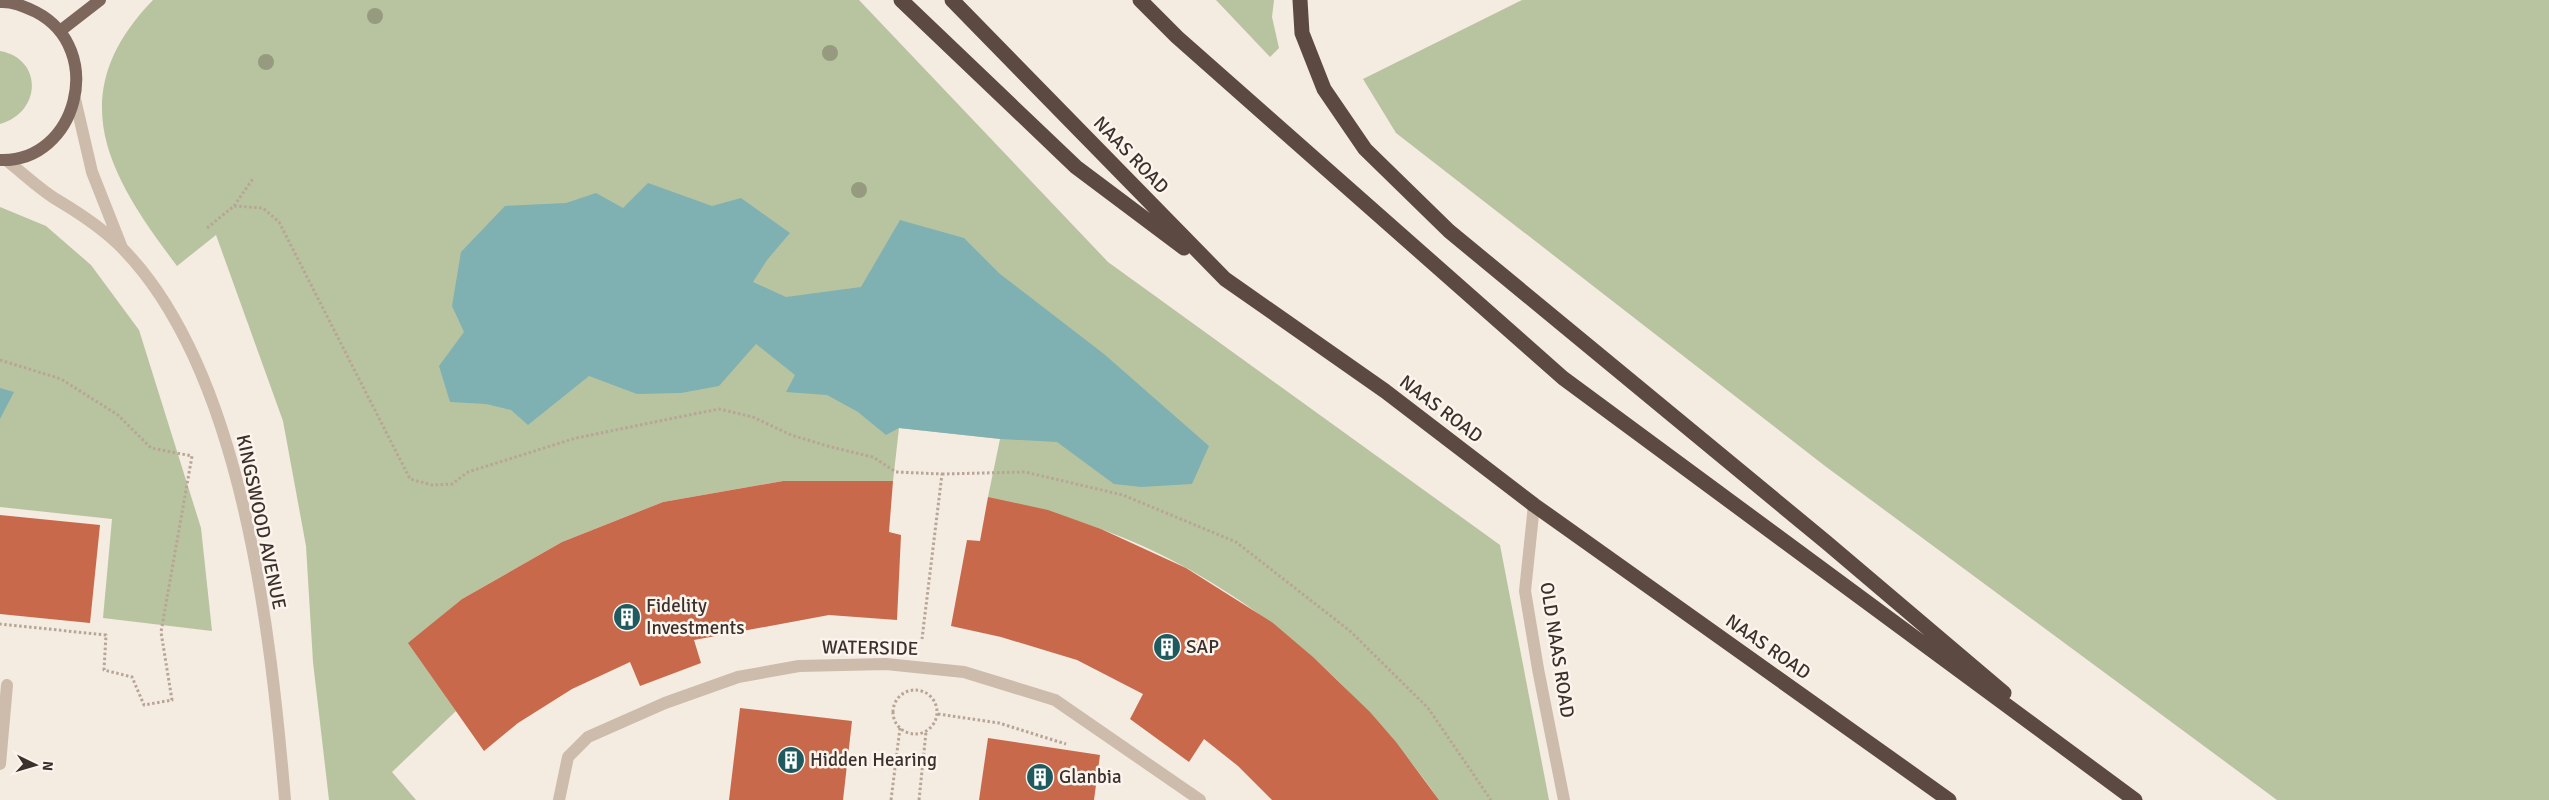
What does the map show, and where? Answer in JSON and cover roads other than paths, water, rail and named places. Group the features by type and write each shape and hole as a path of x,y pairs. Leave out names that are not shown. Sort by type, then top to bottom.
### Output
{"highway":[{"path":"901,0 1076,167 1225,279"},
{"name":"NAAS ROAD","path":"952,0 1225,279 1385,391 1534,505 1950,800"},
{"path":"1140,0 1177,37 1563,378 2134,800"},
{"path":"1300,0 1302,33 1324,89 1365,150 1449,231 1826,542 2114,787"}],"main road":[{"path":"60,31 100,0"},
{"path":"0,2 25,6 44,16 60,31 72,52 77,75 75,99 66,122 50,140 30,154 3,160"}],"street":[{"name":"KINGSWOOD AVENUE","path":"75,99 92,172 122,248"},
{"name":"KINGSWOOD AVENUE","path":"3,160 122,248 156,289 193,355 221,427 243,510 262,609 279,729 285,800"},
{"name":"OLD NAAS ROAD","path":"1534,505 1525,591 1538,669 1564,800"},
{"name":"WATERSIDE","path":"559,800 568,758 588,737 665,703 738,677 799,666 886,664 964,672 1055,700 1200,800"},
{"path":"0,764 7,685"}],"water":[{"path":"648,183 712,206 741,198 790,233 767,260 753,282 786,297 861,287 900,220 964,238 1000,274 1104,354 1209,446 1192,484 1141,487 1114,484 1057,442 1001,439 899,428 886,435 858,412 827,395 786,392 795,375 756,344 719,386 681,393 637,394 589,376 528,425 511,410 486,404 450,402 439,366 464,332 452,306 461,252 505,206 566,203 596,193 623,208"},
{"path":"0,388 14,392 0,419"}],"place":[{"name":"Fidelity Investments","path":"627,617"},
{"name":"SAP","path":"1167,647"},
{"name":"Hidden Hearing","path":"791,760"},
{"name":"Glanbia","path":"1040,777"}]}
